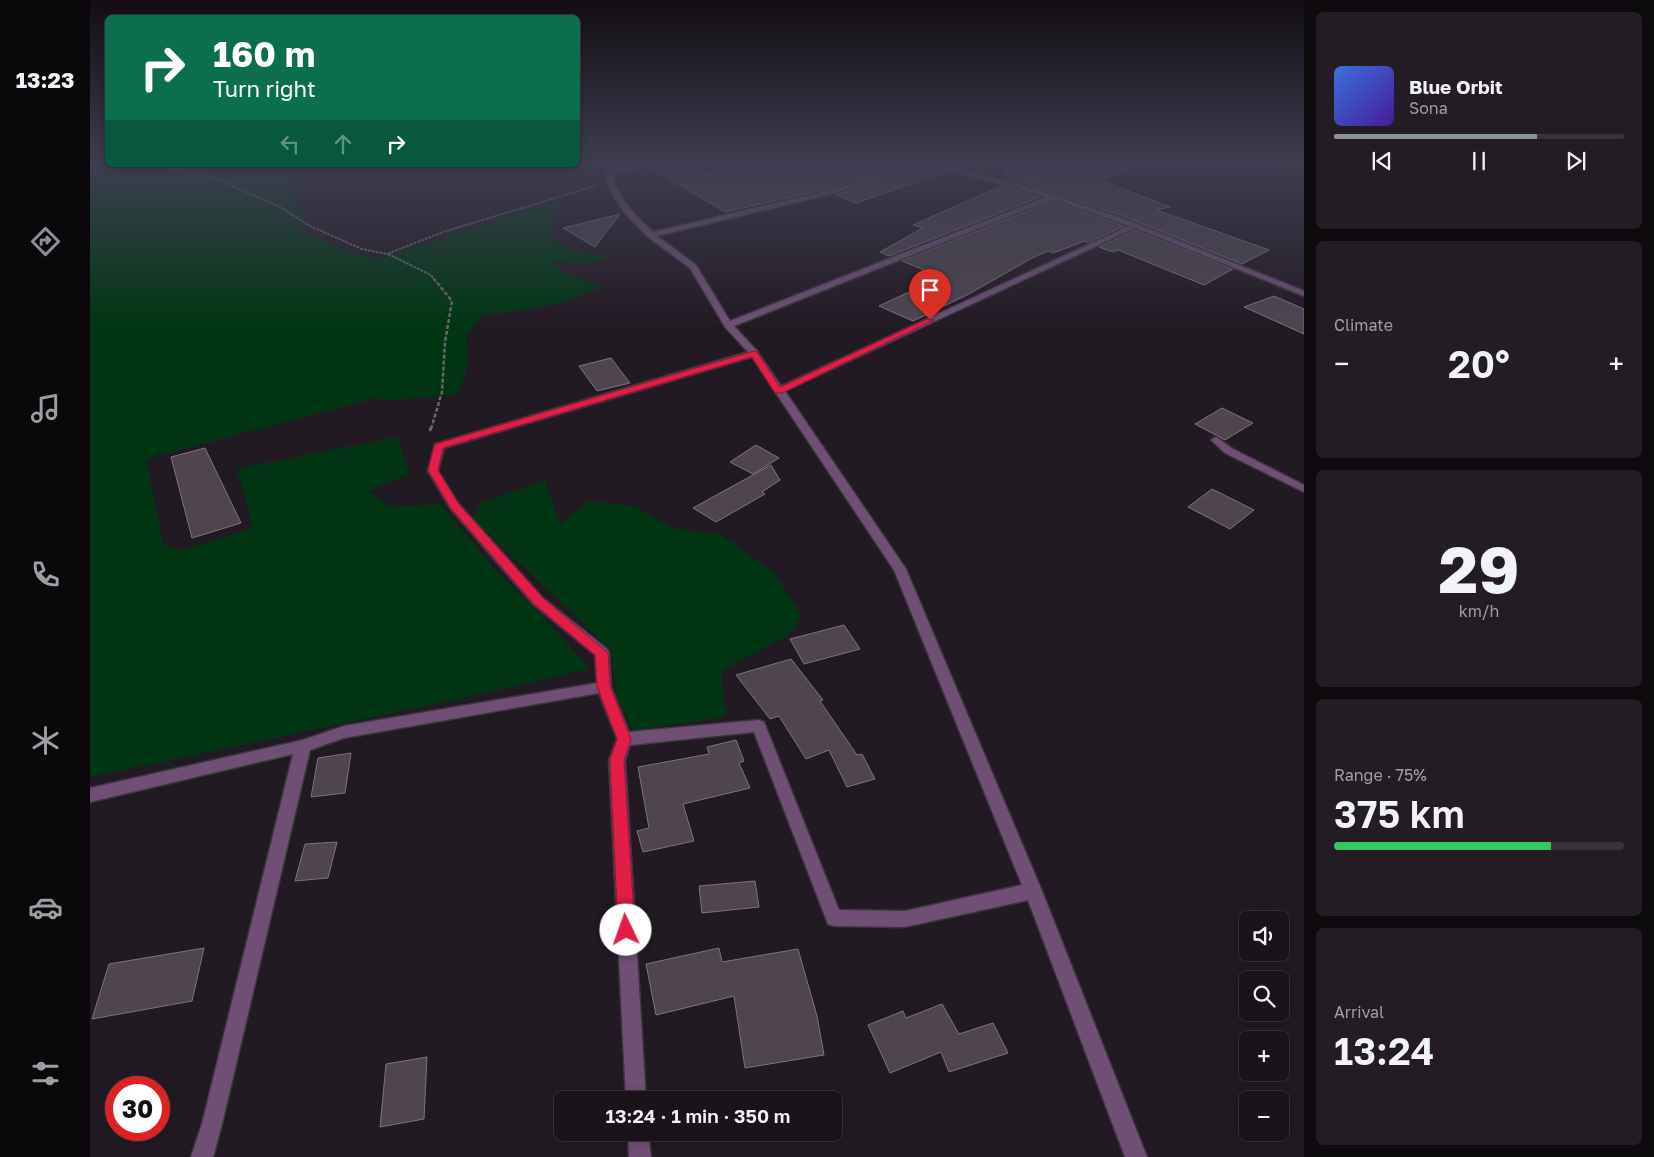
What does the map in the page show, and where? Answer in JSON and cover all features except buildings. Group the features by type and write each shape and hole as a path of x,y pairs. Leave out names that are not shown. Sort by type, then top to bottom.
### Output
{"street":[{"path":"635,219 651,235 693,267 728,325 754,353 900,569 1033,891 1136,1157"},
{"path":"651,235 719,219"},
{"path":"728,325 802,298 948,236 995,219"},
{"path":"1113,219 1304,294"},
{"path":"778,391 1134,226"},
{"path":"635,1091 617,760 624,739 604,686 602,653 538,601 454,505 433,470 439,446 754,353"},
{"path":"1216,440 1230,451 1304,489"},
{"path":"90,795 303,746 344,732 604,686"},
{"path":"624,739 759,726 834,918 905,919 1033,891"},
{"path":"202,1157 303,746"},
{"path":"639,1141 640,1157"}],"path":[{"path":"299,219 310,226 362,249 387,254 431,275 452,301 445,342 442,392 429,433 439,446"},
{"path":"387,254 484,219"}],"green space":[{"path":"90,219 304,219 299,229 350,253 380,259 500,219 554,219 550,239 571,251 607,257 593,264 553,262 561,271 602,287 562,303 527,310 483,315 467,335 468,363 459,394 386,401 376,398 146,459 163,543 179,551 253,528 237,469 397,437 410,474 369,491 390,507 440,504 500,575 554,628 589,669 459,699 90,777"},
{"path":"545,481 560,524 590,501 637,507 672,528 721,535 773,572 802,616 788,635 721,671 726,717 633,730 617,697 611,650 473,519 481,503"}],"route":[{"path":"626,930 617,760 624,739 604,686 602,653 538,601 454,505 433,470 439,446 754,353 778,391 930,320"}]}
